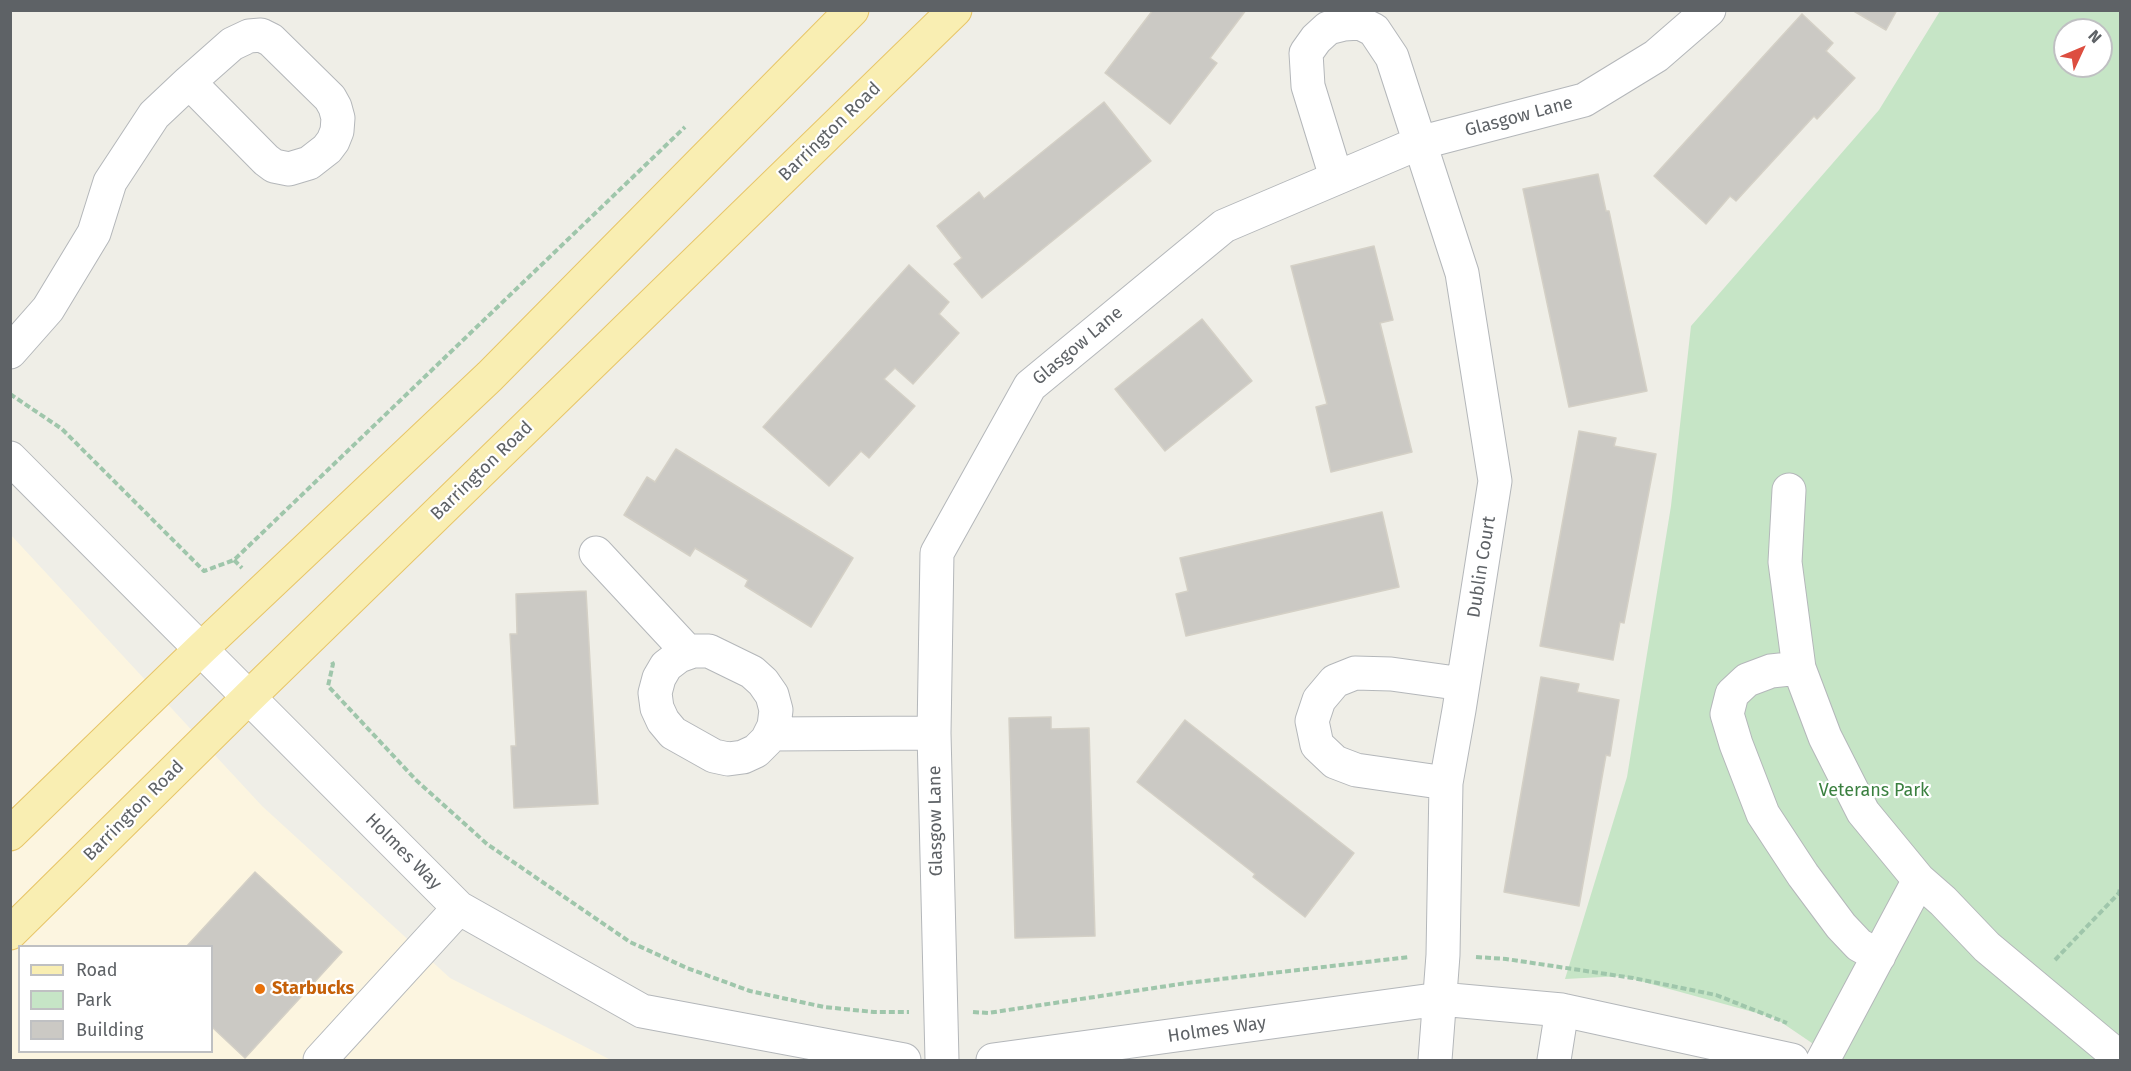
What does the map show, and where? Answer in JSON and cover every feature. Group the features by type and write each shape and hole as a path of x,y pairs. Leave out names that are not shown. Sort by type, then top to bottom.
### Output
{"main road":[{"path":"10,834 201,649 490,376 852,10"},
{"name":"Barrington Road","path":"10,933 955,10"}],"street":[{"name":"Glasgow Lane","path":"942,1060 934,733 937,553 1030,386 1224,226 1419,143 1584,100 1656,56 1709,10"},
{"name":"Dublin Court","path":"1336,177 1308,86 1305,69 1306,53 1328,28 1360,23 1374,30 1392,57 1462,273 1495,481 1446,783 1440,999"},
{"path":"10,352 48,309 94,233 110,182 133,144 154,115 189,82 232,44 249,36 261,35 271,40 330,98 338,118 337,131 327,149 309,163 289,169 274,166 189,82"},
{"name":"Holmes Way","path":"10,458 459,908 642,1011 904,1060"},
{"path":"1789,490 1785,562 1799,668 1825,737 1863,812 1919,880 1943,901 1987,947 2121,1058"},
{"path":"596,553 688,652"},
{"path":"709,651 752,672 772,695 776,710 774,726 767,740 756,751 743,757 728,759 714,756 673,733 663,722 657,708 656,693 659,678 666,666 688,652 709,651"},
{"path":"1799,668 1772,671 1747,680 1732,694 1727,714 1763,814 1803,876 1840,926 1858,945 1879,956"},
{"path":"1446,783 1356,770 1335,762 1317,745 1312,721 1319,700 1335,681 1354,673 1391,674 1463,684"},
{"path":"770,734 934,733"},
{"path":"1828,1053 1919,880"},
{"path":"320,1060 459,908"},
{"name":"Holmes Way","path":"993,1060 1440,999 1562,1010 1792,1060"},
{"path":"1435,1060 1440,999"},
{"path":"1554,1060 1562,1010"}],"path":[{"path":"10,394 62,429 204,571 234,560 687,125"},
{"path":"333,664 328,686 416,780 487,844 630,942 687,968 750,991 824,1007 874,1012 987,1013 1199,981 1387,959 1443,955 1506,959 1568,968 1633,978 1716,995 1781,1020 1828,1053"},
{"path":"2032,986 2119,893 2121,888"}],"shaded area":[{"path":"10,534 262,806 450,978 611,1060 11,1060"}],"green space":[{"name":"Veterans Park","path":"1940,11 2120,11 2120,1060 1837,1060 1775,1018 1622,976 1565,979 1627,777 1671,506 1691,326 1879,110"}],"building":[{"path":"1153,10 1246,10 1210,58 1217,63 1170,124 1105,73"},
{"path":"1852,10 1897,10 1886,30"},
{"path":"1802,14 1833,43 1826,51 1855,78 1817,119 1814,116 1736,201 1730,196 1706,224 1654,176"},
{"path":"1104,102 1151,161 982,298 954,264 962,258 937,226 979,192 984,199"},
{"path":"1598,174 1606,211 1609,211 1647,391 1569,407 1523,189"},
{"path":"1374,246 1393,320 1380,323 1412,452 1331,472 1316,407 1327,404 1291,266"},
{"path":"909,265 949,302 939,314 959,333 913,384 895,368 884,379 915,406 869,458 861,451 829,486 763,427"},
{"path":"1202,319 1252,381 1165,451 1115,389"},
{"path":"1579,431 1616,438 1614,446 1656,454 1624,623 1620,622 1613,660 1540,646"},
{"path":"676,449 853,558 811,627 745,586 748,580 695,548 690,556 624,515 647,477 655,482"},
{"path":"1382,512 1399,587 1186,636 1176,594 1188,591 1180,558"},
{"path":"586,591 598,804 514,808 511,746 516,746 510,634 517,634 516,594"},
{"path":"1541,677 1579,684 1577,692 1619,700 1610,756 1606,755 1579,906 1504,892"},
{"path":"1051,717 1051,729 1089,728 1095,936 1015,938 1009,718"},
{"path":"1185,720 1354,853 1305,917 1253,877 1255,874 1137,782"},
{"name":"Starbucks","path":"255,872 342,952 245,1058 213,1028 213,945 188,945"}],"place":[{"name":"Starbucks","path":"260,989"}]}
